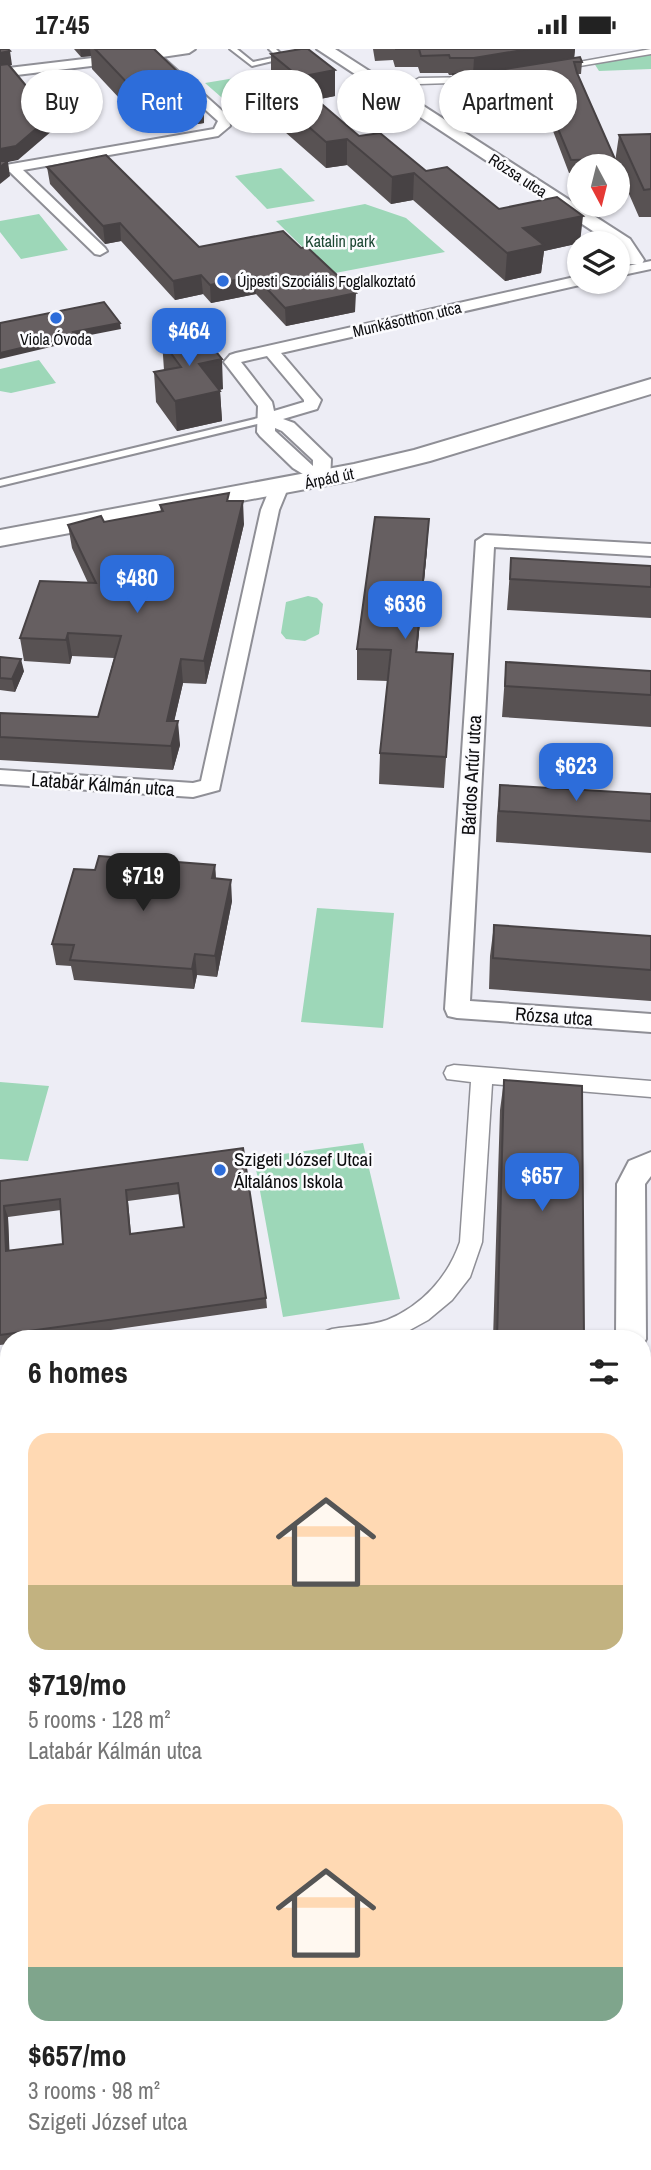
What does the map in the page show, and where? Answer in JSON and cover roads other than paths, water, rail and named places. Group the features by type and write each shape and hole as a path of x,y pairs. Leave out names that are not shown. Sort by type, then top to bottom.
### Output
{"main road":[{"name":"Árpád út","path":"0,538 321,480 421,456 651,386"}],"street":[{"path":"0,73 183,49"},
{"name":"Rózsa utca","path":"304,49 579,231"},
{"name":"Rózsa utca","path":"325,49 623,243 640,263"},
{"path":"541,69 651,51"},
{"path":"5,167 218,132 224,126 223,120 149,52"},
{"path":"5,167 100,251"},
{"name":"Munkásotthon utca","path":"236,358 567,284"},
{"path":"270,350 313,400 307,408 271,418"},
{"path":"236,358 232,362 266,406 271,418 266,432 299,464 321,480"},
{"name":"Latabár Kálmán utca","path":"0,777 192,790 211,785 270,510 279,488"},
{"name":"Bárdos Artúr utca","path":"457,1009 485,541 651,550"},
{"name":"Rózsa utca","path":"457,1009 651,1023"},
{"path":"454,1073 651,1089"},
{"path":"388,1330 420,1313 444,1293 462,1270 471,1242 482,1076"},
{"path":"631,1330 631,1184 639,1169 651,1163"}],"lane":[{"path":"233,49 252,64 282,58 272,49"},
{"path":"0,483 271,418"}],"place":[{"name":"Újpesti Szociális Foglalkoztató","path":"223,281"},
{"name":"Viola Óvoda","path":"56,318"},
{"name":"Szigeti József Utcai Általános Iskola","path":"220,1170"}],"park label":[{"name":"Katalin park","path":"340,241"}]}
